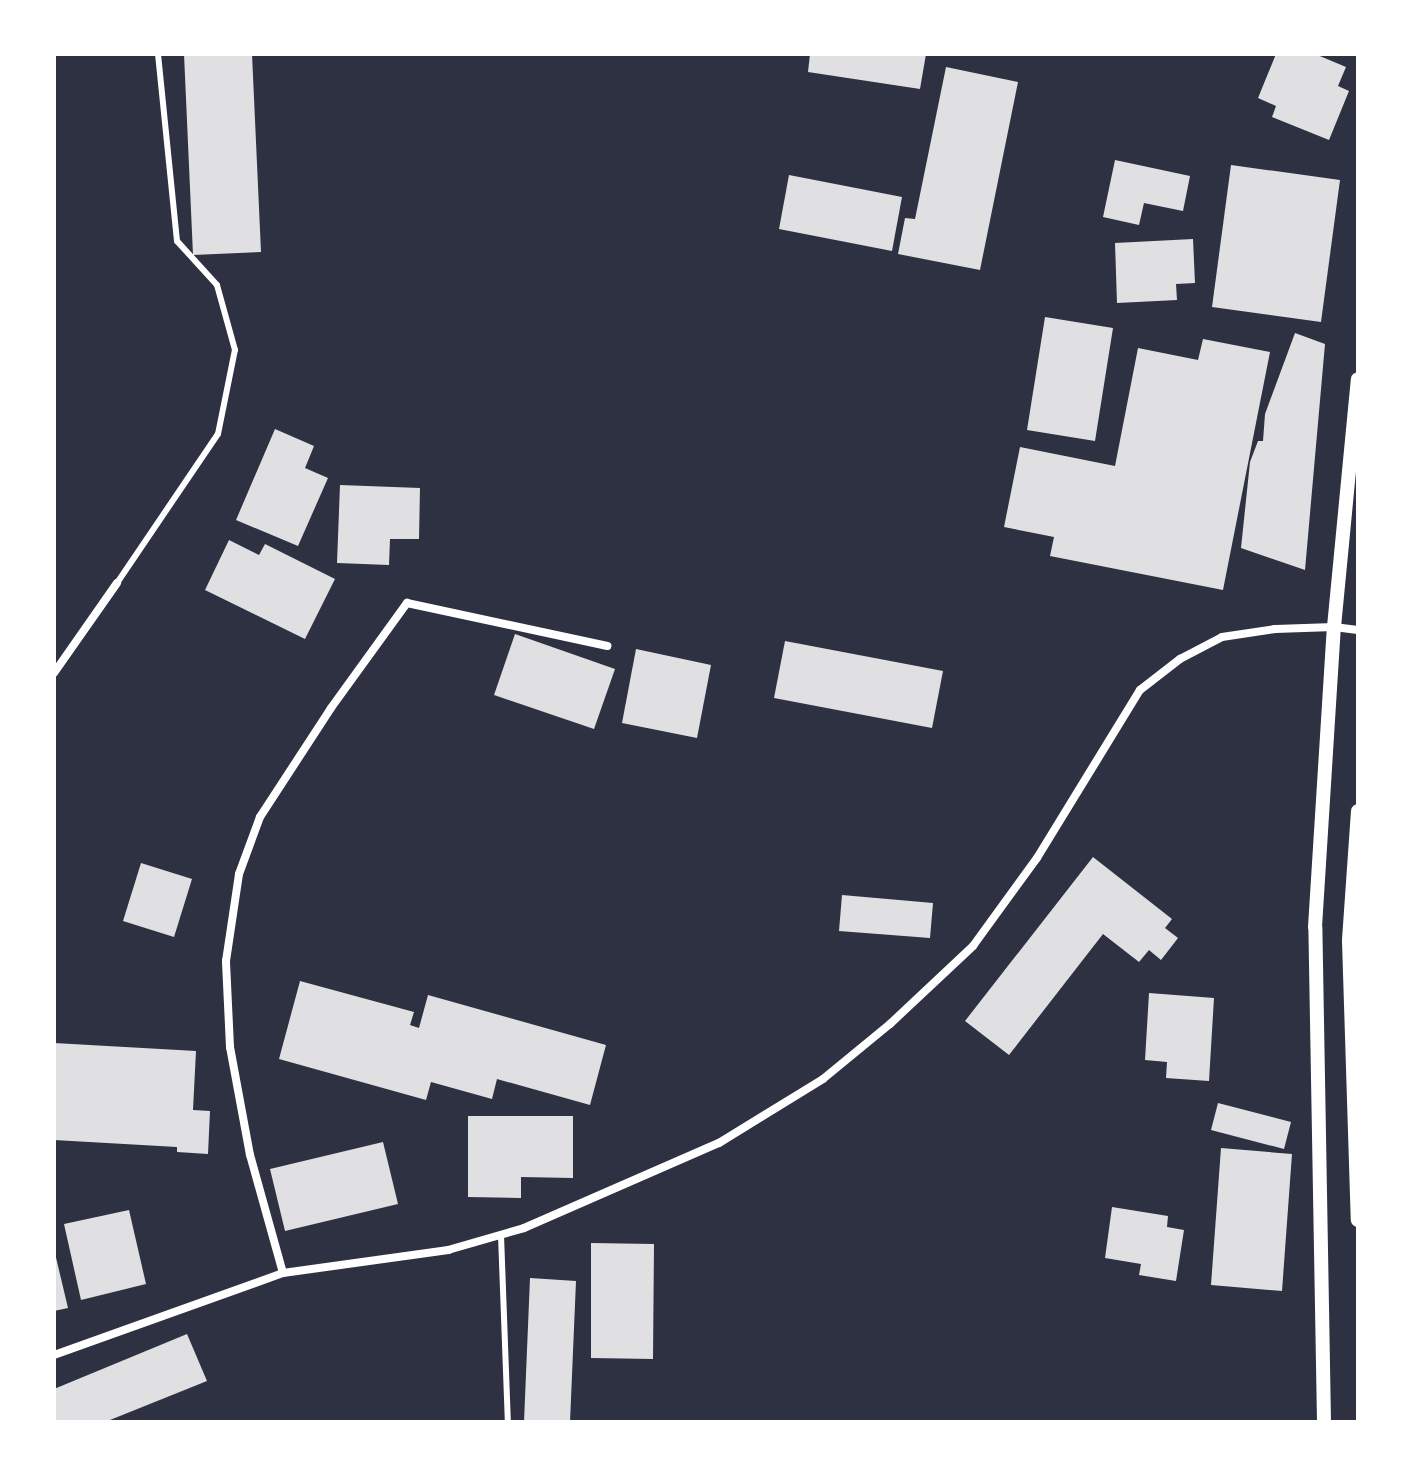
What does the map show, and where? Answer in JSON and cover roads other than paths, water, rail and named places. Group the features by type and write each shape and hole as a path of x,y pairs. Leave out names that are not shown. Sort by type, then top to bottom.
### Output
{"street":[{"path":"1324,1422 1315,927 1334,627 1358,379"},
{"path":"54,673 117,583"},
{"path":"283,1273 250,1155 230,1047 226,961 239,874 260,817 331,708 407,603 607,646"},
{"path":"54,1355 283,1273 448,1250 501,1235 719,1143 823,1079 890,1024 973,946 1037,858 1140,690 1180,659 1222,637 1275,629 1334,627 1358,630"},
{"path":"1358,811 1349,941 1358,1220"}],"lane":[{"path":"117,583 218,434 235,350 217,285 177,241 158,54"},
{"path":"501,1235 508,1422"}]}
